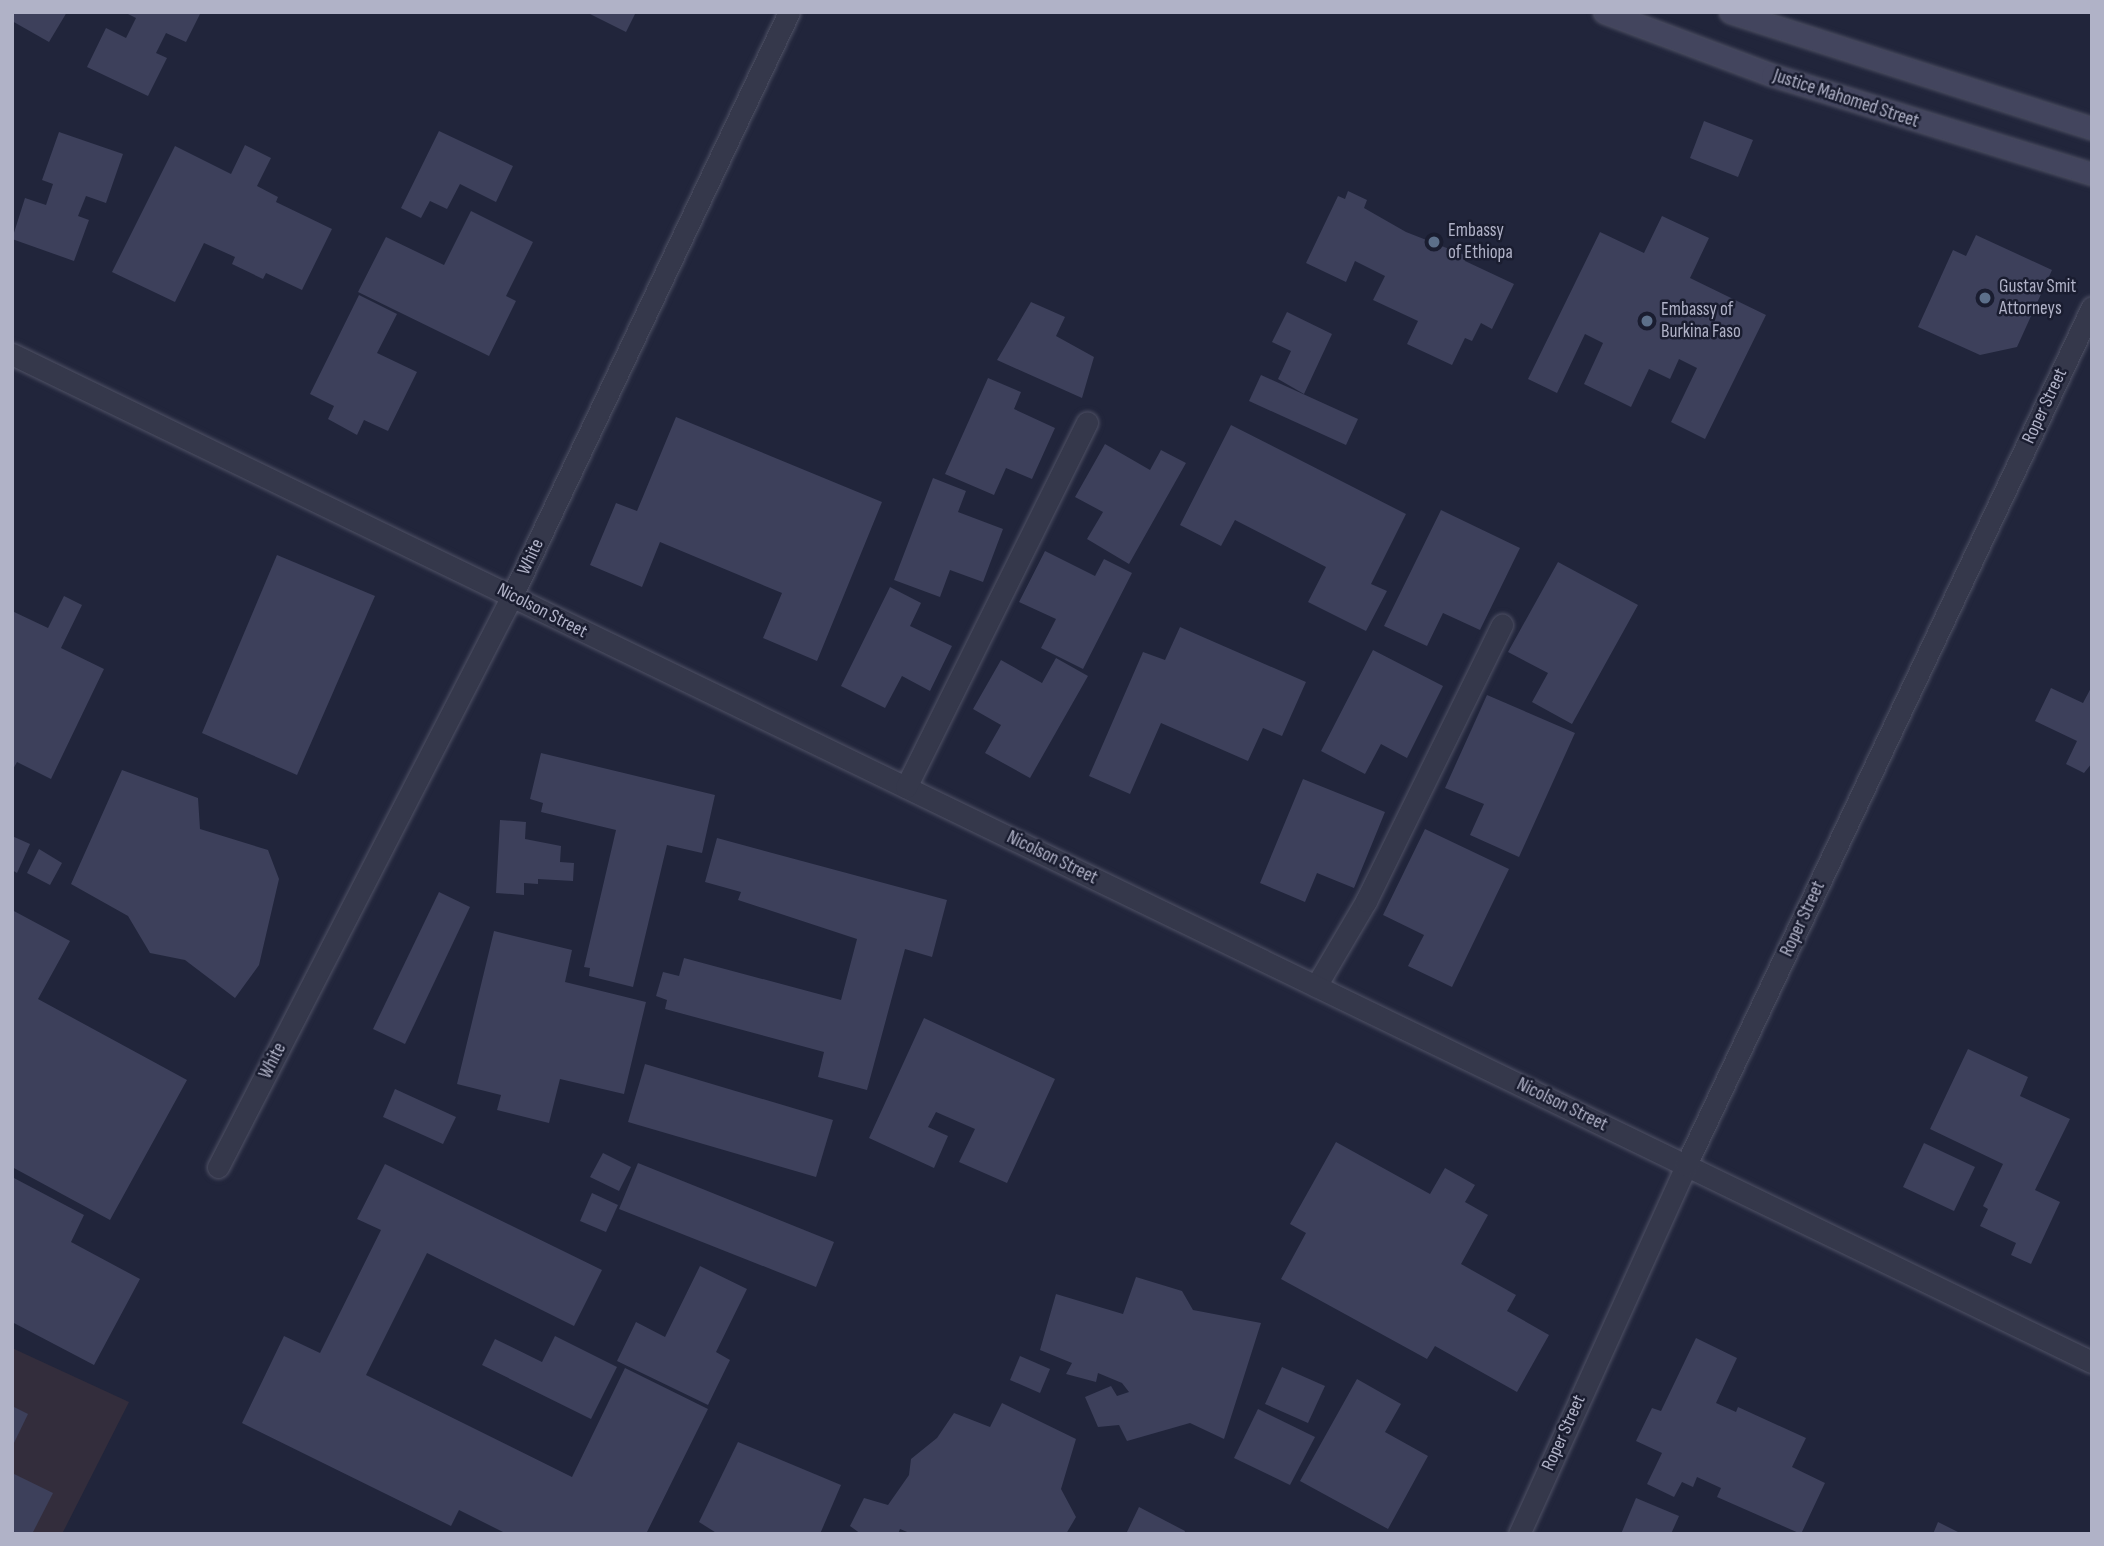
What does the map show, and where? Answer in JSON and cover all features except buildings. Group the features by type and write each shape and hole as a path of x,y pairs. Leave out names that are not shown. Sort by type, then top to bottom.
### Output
{"main road":[{"name":"Justice Mahomed Street","path":"1604,12 1772,75 2092,174"},
{"path":"1730,12 2092,128"}],"street":[{"name":"White","path":"218,1167 512,596 789,12"},
{"name":"Roper Street","path":"1519,1534 1686,1165 2092,307"},
{"name":"Nicolson Street","path":"12,354 2092,1362"},
{"path":"906,788 1087,422"},
{"path":"1316,986 1366,901 1502,625"}],"shaded area":[{"path":"12,1348 129,1402 62,1534 12,1534"}],"place":[{"name":"Embassy of Ethiopa","path":"1434,242"},
{"name":"Gustav Smit Attorneys","path":"1985,298"},
{"name":"Embassy of Burkina Faso","path":"1647,321"}]}
